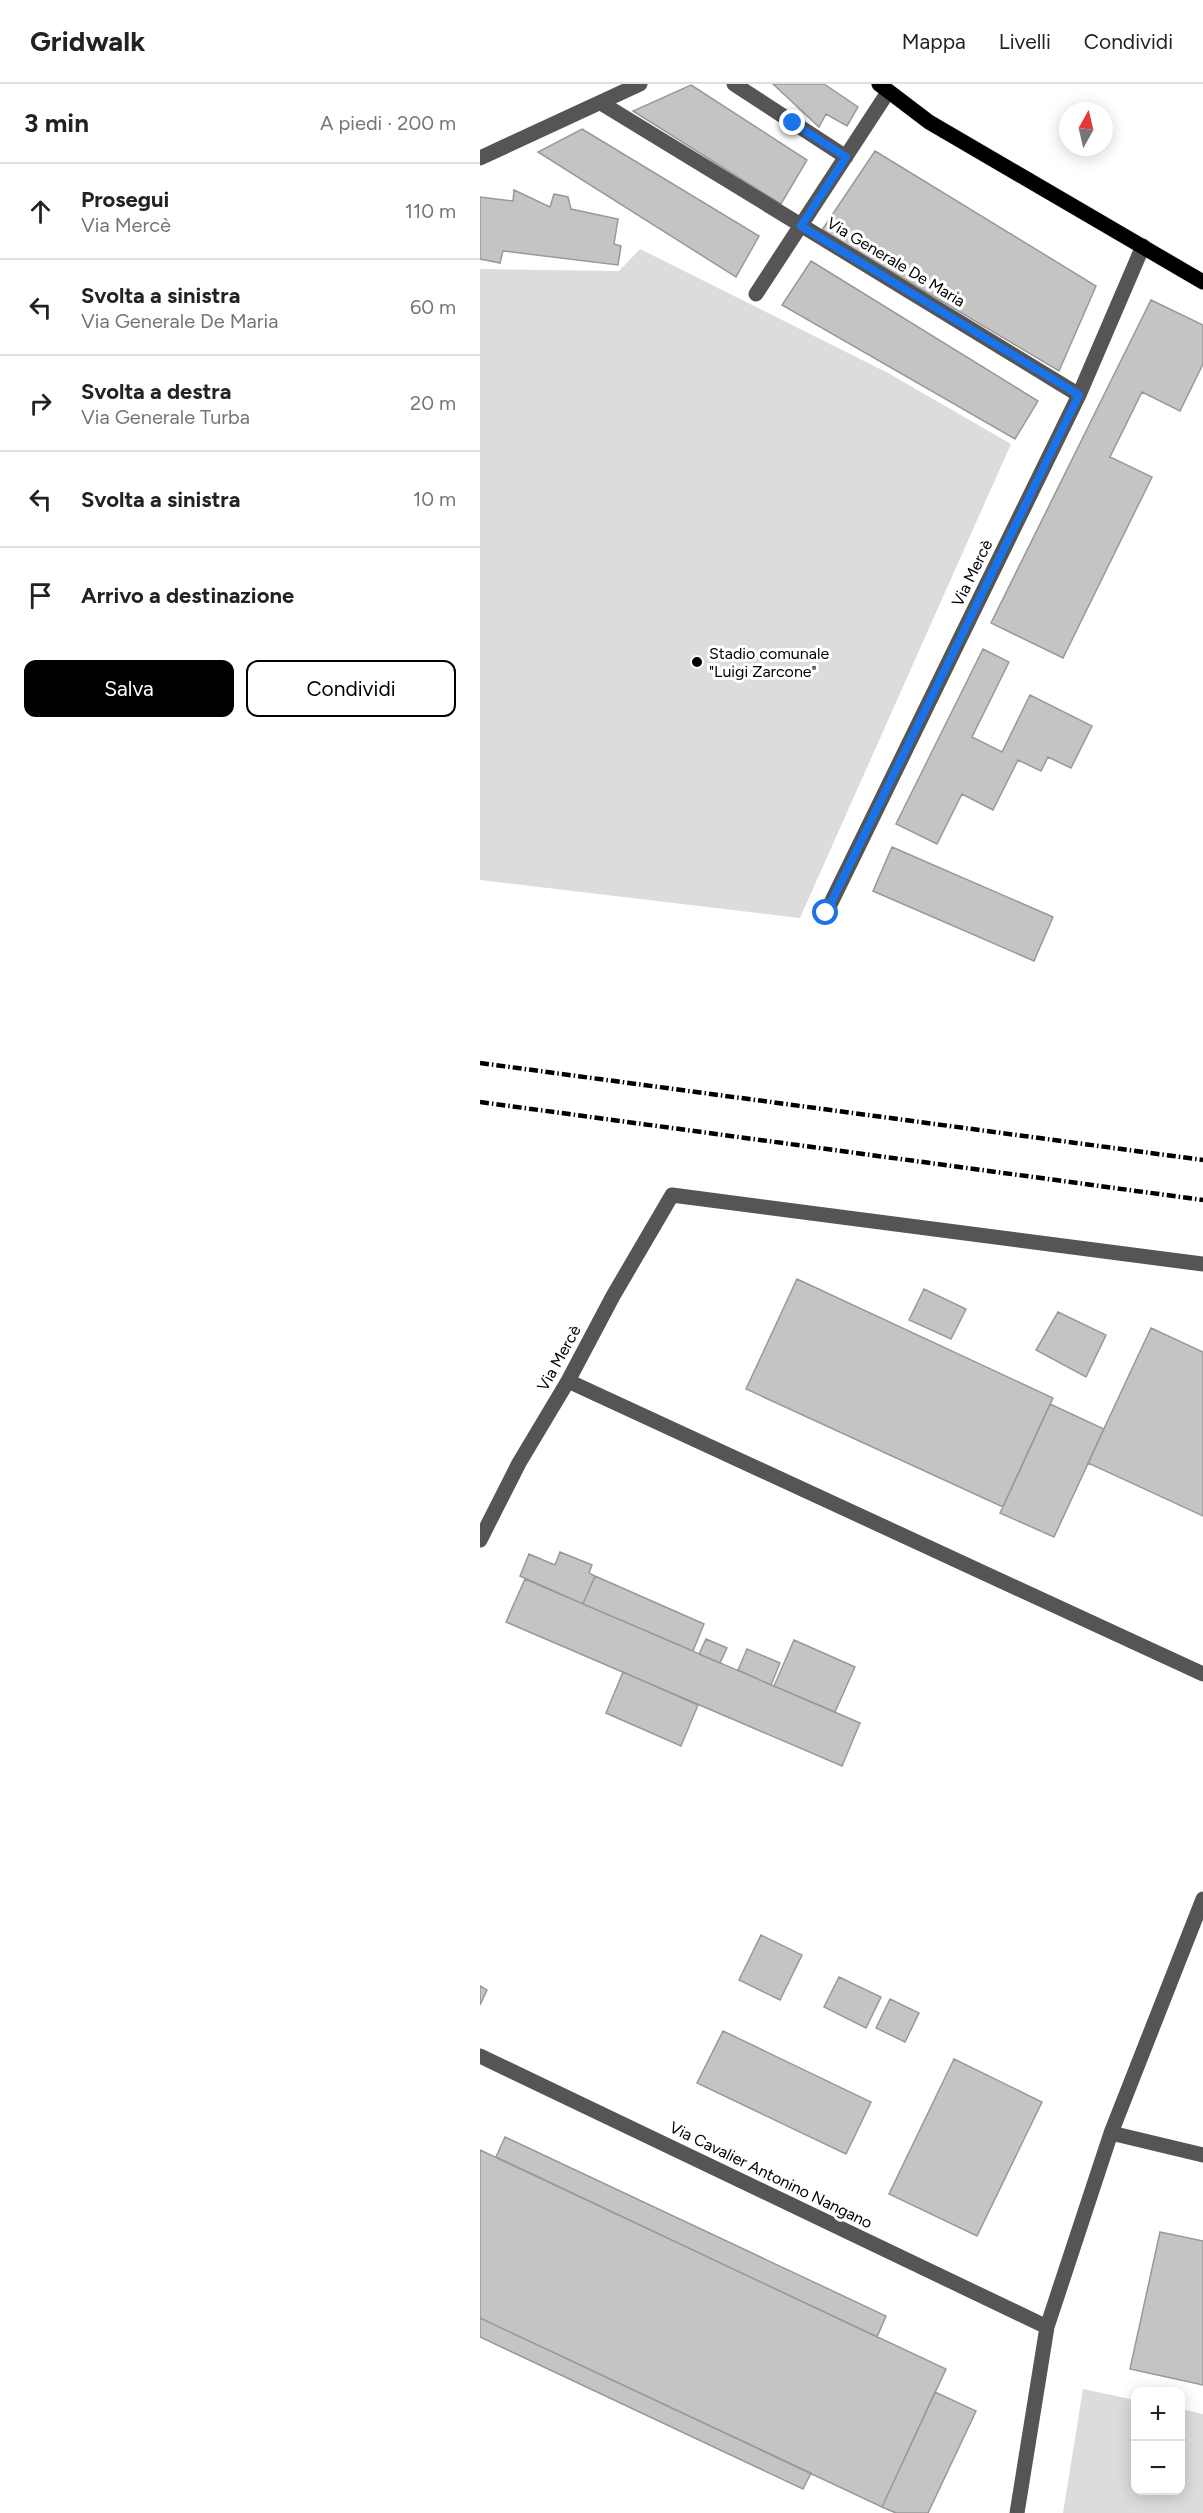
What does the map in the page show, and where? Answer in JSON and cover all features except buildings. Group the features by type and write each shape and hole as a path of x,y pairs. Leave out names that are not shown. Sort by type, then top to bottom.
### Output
{"main road":[{"path":"884,88 928,122 1203,282"}],"street":[{"path":"480,158 640,84"},
{"path":"734,84 846,157"},
{"path":"756,294 846,157 884,88"},
{"name":"Via Generale De Maria","path":"601,104 1079,395"},
{"name":"Via Mercè","path":"826,913 1079,395 1143,246"},
{"name":"Via Mercè","path":"480,1540 519,1462 568,1381 613,1296 672,1195 1203,1264"},
{"path":"568,1381 1203,1674"},
{"path":"1017,2513 1047,2327 1111,2133 1203,1899"},
{"name":"Via Cavalier Antonino Nangano","path":"480,2056 1047,2327"},
{"path":"1111,2133 1203,2155"}],"shaded area":[{"name":"Stadio comunale \"Luigi Zarcone\"","path":"640,249 888,373 1011,444 800,918 480,880 480,269 619,271"},
{"path":"1083,2389 1131,2399 1131,2495 1185,2495 1185,2410 1203,2414 1203,2513 1063,2513"}],"railway":[{"path":"480,1063 1203,1160"},
{"path":"480,1102 1203,1200"}],"place":[{"name":"Stadio comunale \"Luigi Zarcone\"","path":"697,662"}],"route":[{"path":"793,123 846,157 801,226 1079,395 826,913"}]}
